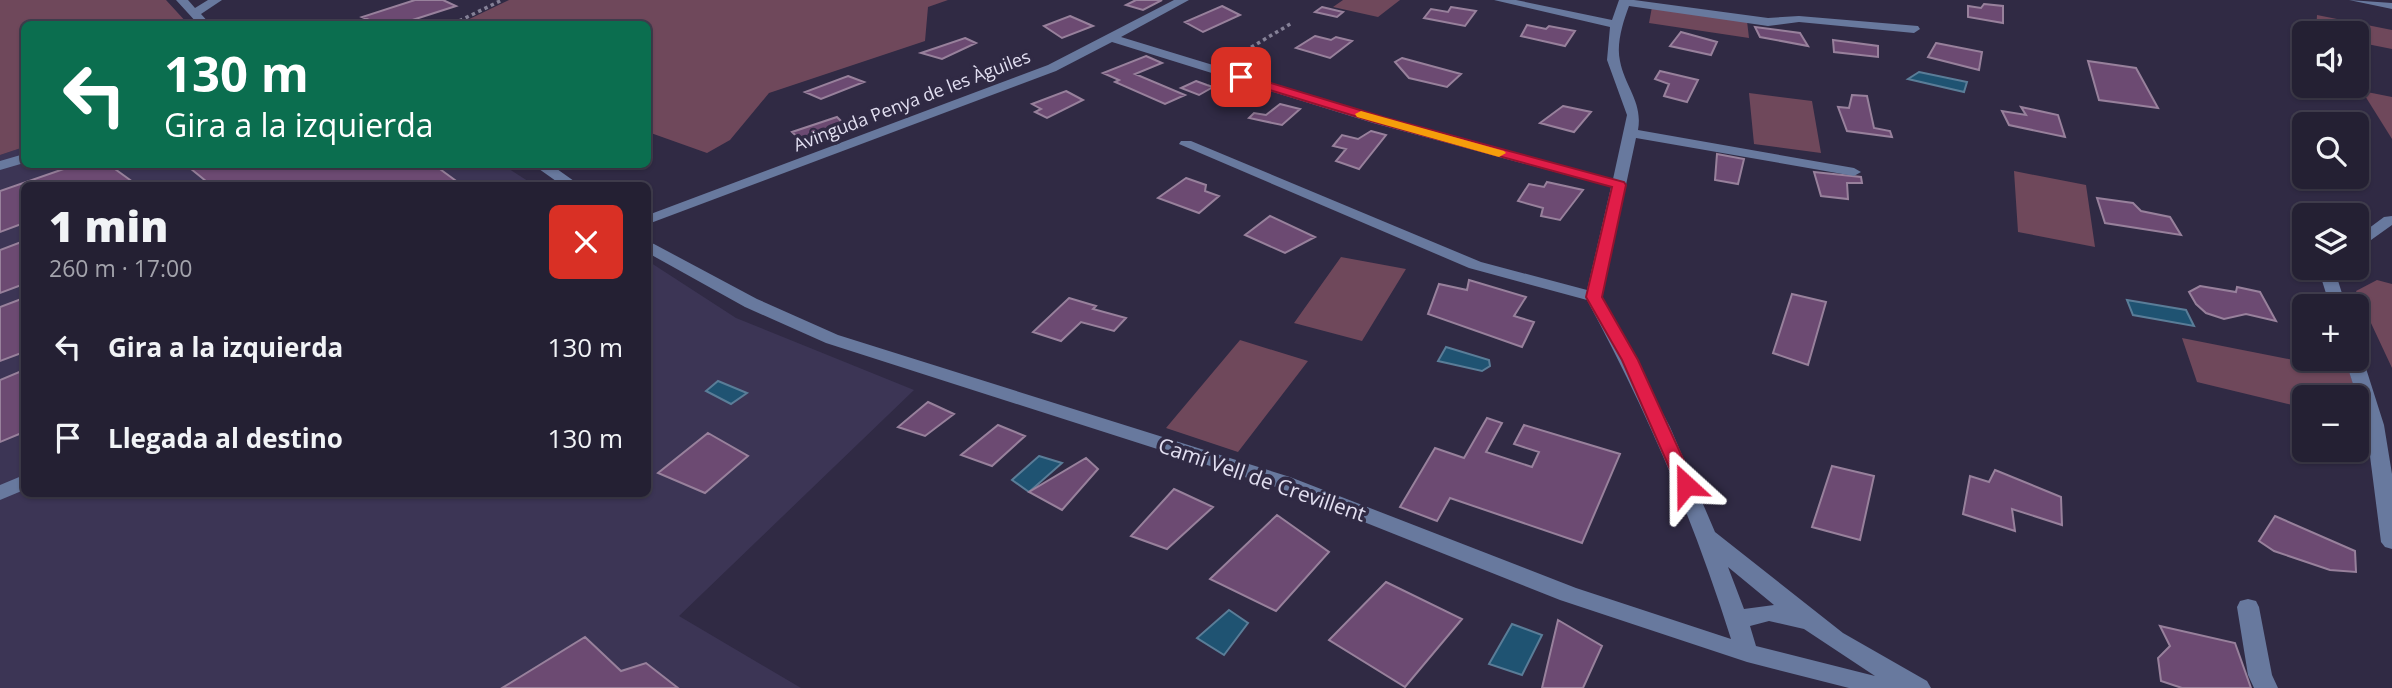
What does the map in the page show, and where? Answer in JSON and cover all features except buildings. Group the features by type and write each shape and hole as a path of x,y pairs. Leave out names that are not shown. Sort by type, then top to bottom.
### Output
{"street":[{"path":"182,0 201,21"},
{"path":"193,14 216,0"},
{"name":"Avinguda Penya de les Àguiles","path":"651,219 984,96 1052,68 1183,0"},
{"path":"1500,0 1616,25"},
{"path":"2355,0 2392,6"},
{"path":"1747,653 1706,536 1630,360 1594,297 1634,116 1613,61 1616,25 1624,1 1768,22 1799,19 1914,29"},
{"path":"1112,38 1378,120 1620,185"},
{"path":"1631,132 1854,172"},
{"path":"1186,144 1475,265 1594,297"},
{"path":"0,166 21,159"},
{"path":"545,168 568,182"},
{"path":"2369,236 2389,220"},
{"name":"Camí Vell de Crevillent","path":"651,249 751,303 832,339 1283,482 1568,594 1747,653 1886,688"},
{"path":"2358,371 2375,425 2392,542"},
{"path":"0,493 21,483"},
{"path":"1706,536 1857,655 1919,688"},
{"path":"2248,607 2260,675 2266,688"},
{"path":"1737,623 1749,614 1768,612 1782,614 1824,631"}],"path":[{"path":"459,21 502,0"},
{"path":"1215,69 1292,23"}],"shaded area":[{"path":"0,0 166,0 185,21 21,21 21,148 0,155"},
{"path":"509,0 948,0 928,7 925,41 769,93 730,140 707,153 651,133 651,21 465,21"},
{"path":"1343,0 1400,0 1378,17 1333,7"},
{"path":"1652,7 1747,21 1749,38 1649,23"},
{"path":"2317,15 2347,21 2317,21"},
{"path":"2369,25 2392,30 2392,49 2369,44"},
{"path":"2369,92 2392,97 2392,139 2366,98 2369,98"},
{"path":"1749,93 1812,101 1821,153 1754,144"},
{"path":"21,148 21,168 508,168 529,182 21,182 21,497 651,497 651,263 736,318 914,390 679,616 801,688 0,688 0,155"},
{"path":"2014,171 2086,185 2095,247 2018,232"},
{"path":"1341,257 1406,269 1362,341 1294,323"},
{"path":"2377,280 2392,284 2392,368 2369,319 2369,294 2357,294 2356,291"},
{"path":"2182,338 2292,360 2292,371 2349,371 2354,385 2292,385 2292,405 2197,382"},
{"path":"1240,340 1308,361 1238,452 1166,428"}],"water":[{"path":"1919,72 1967,82 1964,92 1908,79"},
{"path":"2127,300 2186,310 2194,326 2133,315"},
{"path":"1446,347 1489,360 1490,366 1482,371 1438,361"},
{"path":"718,381 747,393 731,404 706,391"},
{"path":"1039,456 1062,463 1029,492 1012,480"},
{"path":"1229,610 1248,623 1224,655 1197,638"},
{"path":"1512,624 1542,635 1522,675 1489,664"}],"slow traffic":[{"path":"1361,114 1499,153"}],"route":[{"path":"1241,77 1378,120 1620,185 1594,297 1630,360 1686,485"}]}
